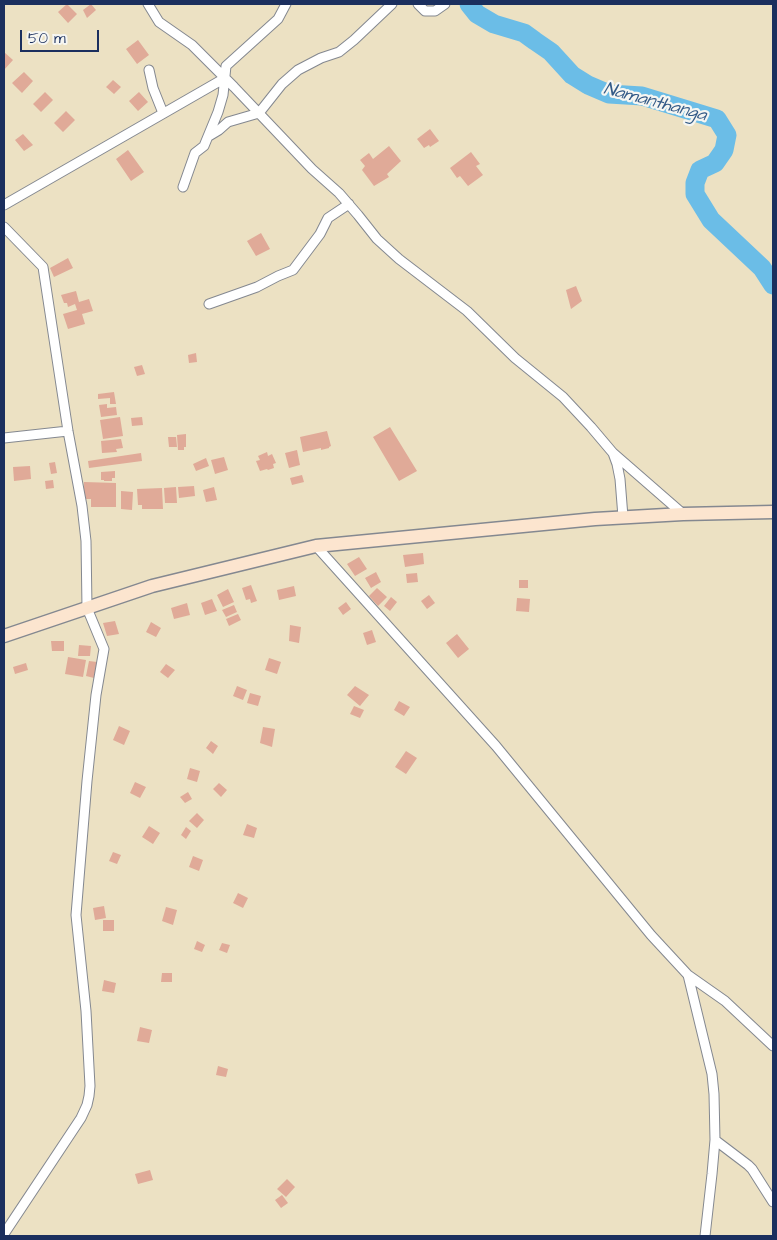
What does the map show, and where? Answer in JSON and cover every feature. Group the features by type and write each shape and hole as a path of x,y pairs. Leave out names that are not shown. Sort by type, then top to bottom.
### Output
{"street":[{"path":"148,4 159,22 192,45 312,169 339,193 377,239 399,259 467,311 515,358 563,397 613,453 683,514"},
{"path":"183,187 195,153 204,146 221,104 226,66 278,19 286,4"},
{"path":"209,136 228,122 259,113 282,84 298,70 321,58 338,52 354,40 392,4"},
{"path":"418,4 425,11 435,11 446,4"},
{"path":"149,70 163,113"},
{"path":"4,205 225,78"},
{"path":"209,304 257,287 292,270 320,234 328,218 349,204"},
{"path":"4,227 43,267 68,430 82,506 85,532 87,608 104,649 96,695 76,915 86,1011 89,1096 81,1118 4,1234"},
{"path":"4,438 68,430"},
{"path":"613,453 620,479 623,517"},
{"path":"4,636 152,586 316,546 623,517 773,512"},
{"path":"316,546 496,746 651,935 688,975 725,1001 773,1046"},
{"path":"688,975 712,1074 714,1094 715,1140 705,1236"},
{"path":"715,1140 743,1160 752,1169 773,1202"}],"building":[{"path":"67,4 77,14 68,23 58,12"},
{"path":"91,4 96,10 87,18 83,10"},
{"path":"138,40 149,55 137,64 126,49"},
{"path":"4,52 13,60 4,70"},
{"path":"24,72 33,81 22,93 12,83"},
{"path":"113,80 121,87 114,94 106,87"},
{"path":"45,92 53,100 41,112 33,104"},
{"path":"139,92 148,102 138,111 129,101"},
{"path":"66,111 75,120 63,132 54,123"},
{"path":"430,129 439,141 430,147 429,145 424,148 417,139"},
{"path":"23,134 33,145 24,151 15,140"},
{"path":"389,146 401,161 387,174 389,177 374,186 362,170 365,166 360,160 369,153 373,159"},
{"path":"128,150 144,172 131,181 116,159"},
{"path":"471,152 480,164 476,166 483,175 468,186 460,176 457,178 450,168"},
{"path":"261,233 270,249 256,256 247,241"},
{"path":"68,258 73,268 54,277 50,268"},
{"path":"576,286 582,301 571,309 566,290"},
{"path":"76,291 79,302 89,299 93,311 82,314 85,324 68,329 63,314 77,310 75,304 68,307 61,295"},
{"path":"196,353 197,362 189,363 188,355"},
{"path":"142,365 145,374 137,376 134,367"},
{"path":"114,392 116,404 110,404 110,398 98,399 98,394"},
{"path":"107,404 107,408 116,407 117,415 101,417 99,405"},
{"path":"120,417 123,436 103,439 100,420"},
{"path":"142,417 143,425 132,426 131,418"},
{"path":"390,427 417,471 399,481 373,437"},
{"path":"327,431 331,446 329,448 303,452 300,437"},
{"path":"186,434 186,447 184,447 184,450 178,450 177,435"},
{"path":"168,437 176,437 177,447 169,447"},
{"path":"121,439 123,448 116,449 117,452 102,453 101,441"},
{"path":"297,450 300,465 289,468 285,453"},
{"path":"267,452 268,456 272,454 276,463 273,464 274,468 260,471 256,461 260,460 258,456"},
{"path":"141,453 142,461 89,468 88,461"},
{"path":"224,457 228,470 215,474 211,460"},
{"path":"206,458 209,466 196,471 193,464"},
{"path":"55,462 57,473 51,474 49,463"},
{"path":"30,466 31,479 14,481 13,467"},
{"path":"115,471 115,478 112,478 112,481 101,480 101,472"},
{"path":"302,475 304,482 292,485 290,478"},
{"path":"53,480 54,488 46,489 45,481"},
{"path":"84,482 116,483 116,507 91,507 91,499 84,499"},
{"path":"194,486 195,496 179,498 178,487"},
{"path":"176,487 177,503 165,503 164,488"},
{"path":"214,487 217,500 206,502 203,490"},
{"path":"162,488 163,509 142,509 142,505 138,505 137,489"},
{"path":"121,491 133,492 132,510 121,509"},
{"path":"423,553 424,564 405,567 403,555"},
{"path":"359,557 367,569 355,576 347,564"},
{"path":"376,572 381,582 371,588 365,578"},
{"path":"417,573 418,582 407,583 406,574"},
{"path":"519,580 528,580 528,588 519,588"},
{"path":"251,585 257,601 251,603 250,599 246,600 242,588"},
{"path":"294,586 296,596 279,600 277,590"},
{"path":"377,588 387,597 378,606 369,596"},
{"path":"228,589 234,602 223,607 217,595"},
{"path":"429,595 435,603 427,609 421,601"},
{"path":"391,597 397,602 390,611 384,606"},
{"path":"517,598 530,599 529,612 516,611"},
{"path":"212,599 217,611 205,615 201,603"},
{"path":"346,602 351,609 343,615 338,608"},
{"path":"187,603 190,615 174,619 171,608"},
{"path":"234,605 237,612 226,617 222,610"},
{"path":"238,614 241,620 229,626 226,619"},
{"path":"115,621 119,634 107,636 103,623"},
{"path":"151,622 161,628 156,637 146,632"},
{"path":"290,625 301,627 299,643 289,641"},
{"path":"372,630 376,642 367,645 363,633"},
{"path":"457,634 469,649 458,658 446,643"},
{"path":"51,641 64,641 64,651 52,651"},
{"path":"79,645 91,646 90,656 78,656"},
{"path":"68,657 86,660 83,677 65,674"},
{"path":"269,658 281,662 277,674 265,670"},
{"path":"89,661 97,662 94,678 86,676"},
{"path":"26,663 28,670 15,674 13,667"},
{"path":"166,664 175,670 168,678 160,672"},
{"path":"237,686 247,690 243,700 233,696"},
{"path":"355,686 369,695 360,706 347,695"},
{"path":"250,693 261,696 258,706 247,703"},
{"path":"399,701 410,707 404,716 394,710"},
{"path":"354,706 364,710 360,718 350,714"},
{"path":"119,726 130,731 124,745 113,740"},
{"path":"263,727 275,729 272,747 260,743"},
{"path":"211,741 218,746 213,754 206,748"},
{"path":"406,751 417,758 406,774 395,767"},
{"path":"190,768 200,771 197,782 187,779"},
{"path":"135,782 146,787 140,798 130,793"},
{"path":"219,783 227,790 221,797 213,789"},
{"path":"188,792 192,799 185,803 180,797"},
{"path":"197,813 204,820 197,828 189,821"},
{"path":"247,824 257,828 254,838 243,835"},
{"path":"149,826 160,833 153,844 142,837"},
{"path":"186,827 191,831 186,839 181,835"},
{"path":"113,852 121,855 117,864 109,861"},
{"path":"193,856 203,860 199,871 189,867"},
{"path":"238,893 248,898 243,908 233,903"},
{"path":"104,906 106,918 95,920 93,908"},
{"path":"166,907 177,910 173,925 162,921"},
{"path":"103,920 114,920 114,931 103,931"},
{"path":"197,941 205,945 202,952 194,949"},
{"path":"222,943 230,945 227,953 219,950"},
{"path":"162,973 172,973 172,982 161,982"},
{"path":"104,980 116,983 114,993 102,991"},
{"path":"140,1027 152,1030 149,1043 137,1041"},
{"path":"218,1066 228,1069 226,1077 216,1075"},
{"path":"150,1170 153,1180 138,1184 135,1174"},
{"path":"287,1179 295,1187 286,1197 277,1189"},
{"path":"282,1195 288,1203 281,1208 275,1200"}],"waterway":[{"name":"Namanthanga","path":"469,4 477,14 494,24 524,33 551,52 572,75 588,85 609,94 642,96 717,119 727,135 724,150 715,163 700,170 695,183 695,194 711,220 762,268 773,285"}]}
